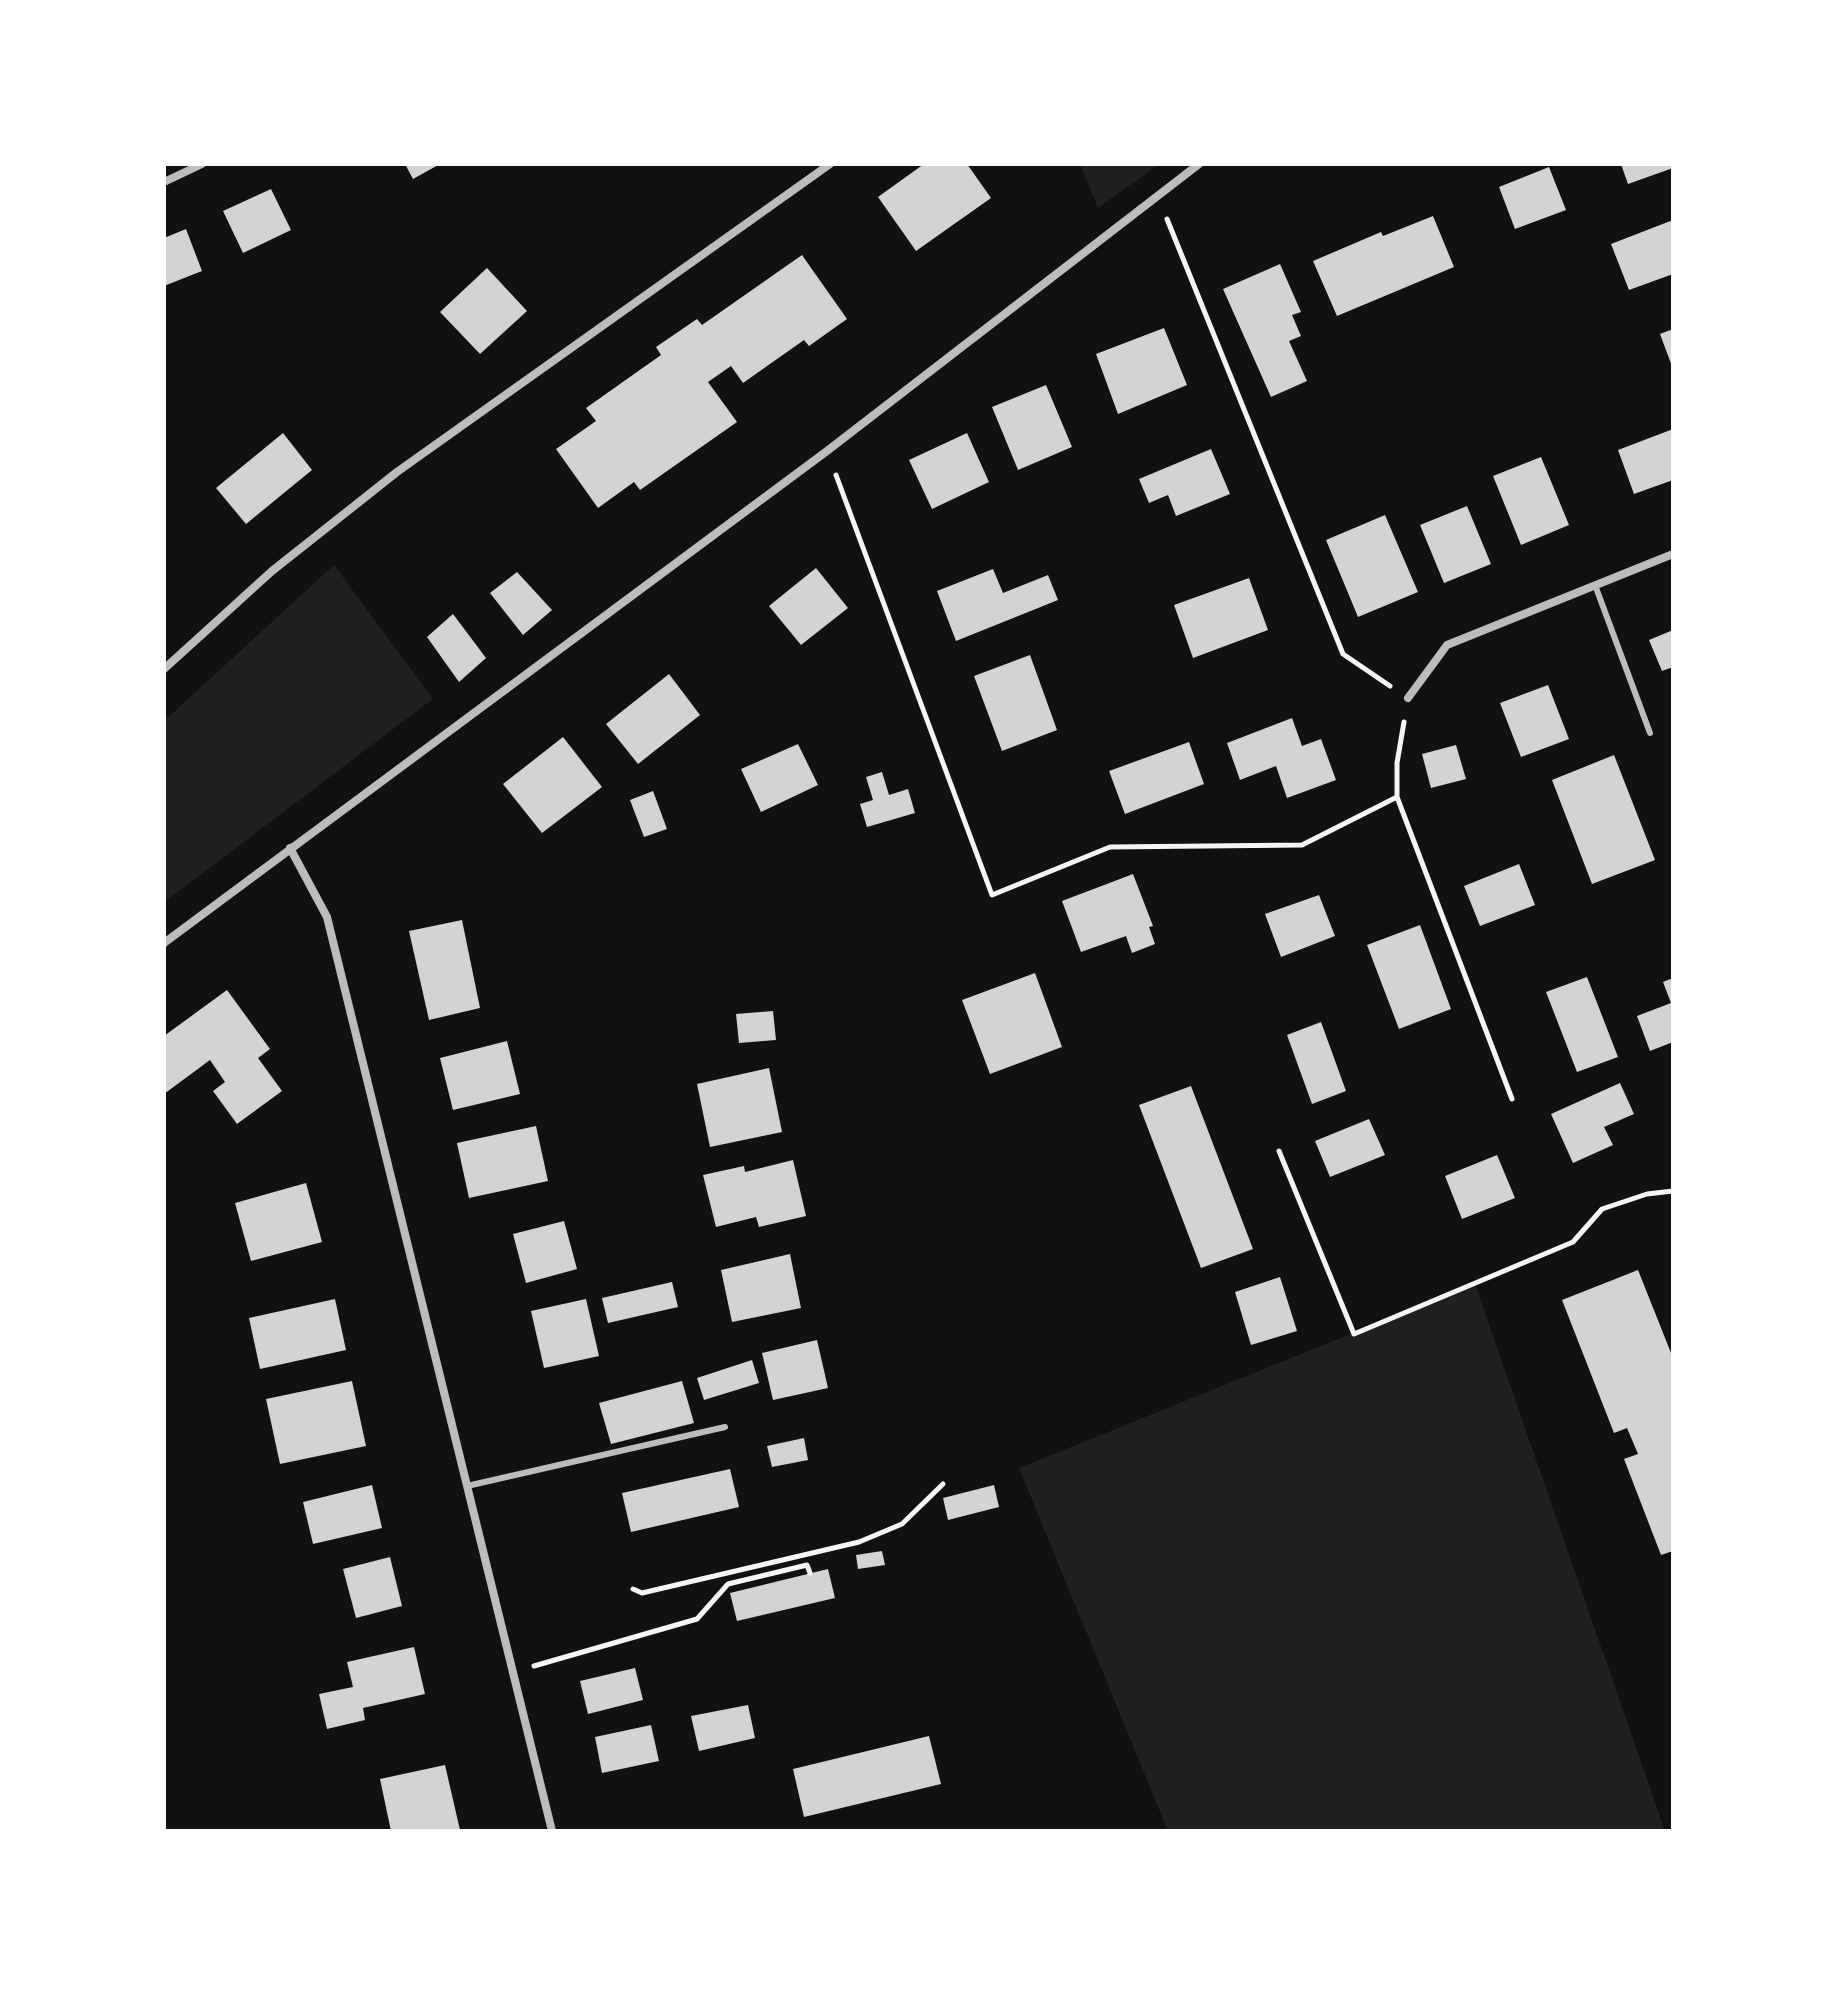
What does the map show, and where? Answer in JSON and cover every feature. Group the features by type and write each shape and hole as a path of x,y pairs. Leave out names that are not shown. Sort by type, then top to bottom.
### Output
{"street":[{"path":"164,182 202,164"},
{"path":"164,669 272,571 397,472 830,164"},
{"path":"164,943 827,451 1199,164"},
{"path":"1408,698 1447,645 1673,554"},
{"path":"290,848 327,917 552,1831"}],"lane":[{"path":"1595,585 1650,733"},
{"path":"467,1486 725,1427"}],"path":[{"path":"1158,196 1343,654 1408,698 1397,763 1397,797 1512,1099"},
{"path":"827,451 992,895 1110,847 1302,845 1397,797"},
{"path":"1279,1151 1354,1334 1573,1242 1602,1209 1647,1194 1673,1191"},
{"path":"633,1589 642,1593 859,1542 902,1524 943,1484"},
{"path":"513,1671 697,1619 728,1584 807,1565 810,1573"}],"shaded area":[{"path":"1080,164 1159,164 1098,208"},
{"path":"334,565 433,699 164,902 164,721"},
{"path":"1475,1284 1665,1831 1168,1831 1019,1468"}],"building":[{"path":"405,164 440,164 413,179"},
{"path":"924,164 967,164 991,198 916,251 878,197"},
{"path":"1621,164 1673,164 1673,168 1628,184"},
{"path":"1549,167 1566,210 1515,229 1499,187"},
{"path":"271,189 291,230 243,253 223,211"},
{"path":"1433,216 1454,267 1337,316 1313,261 1381,232 1383,236"},
{"path":"1673,220 1673,274 1629,290 1611,244"},
{"path":"186,229 202,271 164,286 164,238"},
{"path":"802,255 847,319 809,346 804,340 743,383 731,366 708,382 737,422 640,490 634,482 598,508 556,449 596,421 586,408 661,355 656,347 697,319 702,325"},
{"path":"1280,264 1301,312 1292,315 1301,336 1289,341 1307,381 1271,397 1223,289"},
{"path":"487,268 527,311 480,354 440,312"},
{"path":"1164,328 1187,385 1118,414 1096,354"},
{"path":"1673,329 1673,369 1660,334"},
{"path":"1046,385 1072,447 1018,470 992,407"},
{"path":"1673,429 1673,480 1634,494 1618,450"},
{"path":"283,433 312,470 246,524 216,488"},
{"path":"967,433 989,482 932,509 909,460"},
{"path":"1211,449 1230,494 1176,516 1168,495 1149,503 1139,479"},
{"path":"1541,457 1569,525 1521,545 1493,476"},
{"path":"1467,506 1491,564 1444,583 1420,525"},
{"path":"1385,515 1418,592 1358,617 1326,540"},
{"path":"816,568 848,608 801,645 769,606"},
{"path":"993,569 1003,593 1048,575 1058,600 956,641 937,591"},
{"path":"517,572 552,610 523,635 490,593"},
{"path":"1249,578 1268,630 1193,658 1174,605"},
{"path":"453,614 486,658 459,682 427,637"},
{"path":"1673,630 1673,667 1662,671 1649,640"},
{"path":"1030,655 1057,730 1002,751 974,676"},
{"path":"669,674 700,715 638,764 606,724"},
{"path":"1548,685 1569,739 1521,757 1500,703"},
{"path":"1292,718 1302,746 1321,739 1336,780 1287,798 1276,766 1240,780 1227,743"},
{"path":"563,737 602,787 542,833 503,784"},
{"path":"1189,742 1204,784 1125,814 1109,771"},
{"path":"798,744 818,785 761,812 741,769"},
{"path":"1456,745 1466,779 1431,788 1422,754"},
{"path":"1614,755 1655,860 1592,884 1552,780"},
{"path":"882,772 889,795 908,789 915,813 867,827 860,804 873,800 866,777"},
{"path":"653,791 667,829 644,837 630,800"},
{"path":"1519,864 1535,905 1480,926 1464,886"},
{"path":"1133,874 1153,926 1149,927 1155,944 1132,953 1126,936 1081,952 1062,901"},
{"path":"1319,895 1335,936 1281,957 1265,914"},
{"path":"462,920 480,1008 429,1020 409,931"},
{"path":"1420,925 1451,1009 1399,1029 1367,945"},
{"path":"1035,973 1062,1047 990,1074 962,1000"},
{"path":"1587,977 1618,1057 1577,1072 1546,992"},
{"path":"1673,978 1673,1042 1650,1051 1637,1016 1671,1003 1663,982"},
{"path":"227,990 270,1049 258,1058 282,1091 237,1124 213,1091 225,1082 210,1060 164,1094 164,1036"},
{"path":"773,1011 776,1040 739,1043 736,1014"},
{"path":"1321,1022 1346,1091 1312,1104 1287,1035"},
{"path":"507,1041 520,1094 453,1110 440,1058"},
{"path":"769,1068 782,1132 710,1147 697,1084"},
{"path":"1620,1083 1634,1114 1604,1127 1613,1145 1573,1163 1551,1114"},
{"path":"1191,1086 1253,1249 1201,1268 1139,1105"},
{"path":"1369,1119 1385,1155 1330,1177 1315,1141"},
{"path":"536,1126 548,1181 469,1198 457,1143"},
{"path":"1497,1155 1515,1198 1462,1219 1445,1176"},
{"path":"793,1160 806,1216 759,1227 756,1217 716,1227 703,1175 744,1166 745,1172"},
{"path":"306,1183 322,1242 251,1261 235,1203"},
{"path":"564,1221 577,1269 526,1283 513,1234"},
{"path":"790,1254 801,1308 732,1322 721,1270"},
{"path":"1638,1270 1673,1358 1673,1551 1661,1555 1624,1459 1638,1454 1627,1428 1614,1433 1562,1300"},
{"path":"1280,1277 1297,1331 1251,1345 1235,1292"},
{"path":"672,1282 678,1307 608,1323 602,1298"},
{"path":"335,1299 346,1350 260,1369 249,1318"},
{"path":"586,1299 599,1356 544,1368 531,1311"},
{"path":"817,1340 828,1388 773,1400 762,1353"},
{"path":"752,1360 759,1383 704,1400 697,1378"},
{"path":"352,1381 366,1446 280,1464 266,1399"},
{"path":"682,1381 694,1423 611,1444 599,1403"},
{"path":"804,1438 808,1460 772,1467 767,1446"},
{"path":"730,1469 739,1507 631,1532 622,1493"},
{"path":"372,1485 382,1528 313,1544 303,1502"},
{"path":"994,1485 999,1507 948,1520 943,1498"},
{"path":"882,1551 885,1565 858,1569 856,1555"},
{"path":"390,1557 402,1606 356,1618 343,1569"},
{"path":"828,1569 835,1598 737,1621 730,1593"},
{"path":"414,1647 425,1694 363,1708 365,1720 327,1729 319,1694 353,1687 347,1662"},
{"path":"635,1668 643,1700 588,1714 580,1681"},
{"path":"748,1705 755,1738 699,1751 691,1716"},
{"path":"651,1725 659,1761 602,1773 595,1737"},
{"path":"929,1736 941,1784 804,1817 793,1769"},
{"path":"445,1765 460,1830 391,1831 380,1779"}]}
